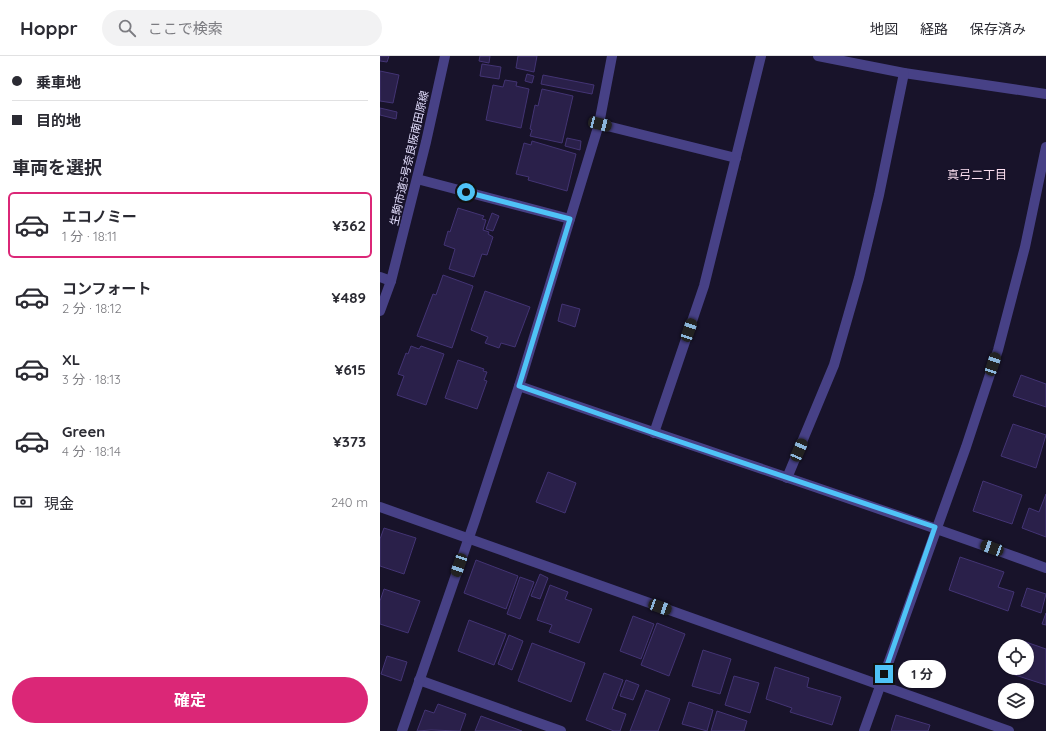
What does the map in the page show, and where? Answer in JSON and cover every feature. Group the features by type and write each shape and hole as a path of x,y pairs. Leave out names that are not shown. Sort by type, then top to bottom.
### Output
{"street":[{"name":"生駒市道5号奈良阪南田原線","path":"380,311 391,281 417,179 445,56"},
{"path":"402,731 469,538 519,386 600,124 612,56"},
{"path":"654,433 704,286 761,56"},
{"path":"818,56 904,74 1046,94"},
{"path":"787,478 834,365 859,278 874,218 904,74"},
{"path":"600,124 736,158"},
{"path":"864,731 935,527 966,447 998,350 1025,247 1046,147"},
{"path":"417,179 570,219"},
{"path":"380,277 391,281"},
{"path":"519,386 935,527 1046,568"},
{"path":"380,507 1009,731"},
{"path":"419,680 550,729 561,731"}],"building":[{"path":"380,56 389,56 387,62 380,61"},
{"path":"480,56 490,56 489,63 479,61"},
{"path":"518,56 537,56 534,72 516,68"},
{"path":"482,64 501,67 499,79 480,76"},
{"path":"380,71 399,75 393,103 380,101"},
{"path":"527,74 534,76 532,83 525,81"},
{"path":"543,75 594,85 592,94 541,84"},
{"path":"505,80 517,82 516,86 529,89 521,128 486,120 493,85 503,87"},
{"path":"542,89 573,96 562,143 530,136 535,105 538,106"},
{"path":"380,108 397,112 396,119 380,115"},
{"path":"567,138 581,141 580,150 565,146"},
{"path":"532,141 576,154 567,191 528,180 529,177 516,174 524,143 531,145"},
{"path":"458,208 484,216 482,219 486,220 483,230 489,232 488,234 493,237 487,255 482,254 474,277 449,269 455,249 444,245 448,231 450,232"},
{"path":"492,213 499,216 493,231 486,229"},
{"path":"443,275 473,286 452,348 417,336 433,294 436,295"},
{"path":"485,291 530,307 515,347 501,343 499,348 485,343 488,337 471,330"},
{"path":"562,304 580,309 575,327 558,321"},
{"path":"411,346 419,349 421,346 444,354 426,405 397,395 404,376 398,374 406,353 408,354"},
{"path":"458,360 484,369 483,371 487,372 484,380 487,381 477,409 445,398"},
{"path":"1021,375 1046,384 1046,407 1013,396"},
{"path":"1013,424 1046,435 1036,468 1001,456"},
{"path":"548,472 576,483 565,513 536,502"},
{"path":"983,481 1022,495 1012,524 973,511"},
{"path":"1046,494 1046,537 1022,528 1029,508 1039,512"},
{"path":"384,528 416,538 404,574 380,566 380,539"},
{"path":"960,557 1004,572 998,587 1014,592 1008,611 949,590"},
{"path":"476,560 518,576 506,609 464,593"},
{"path":"540,574 548,578 540,599 531,596"},
{"path":"520,577 534,582 520,619 507,614"},
{"path":"550,585 568,592 565,599 592,609 579,643 549,632 552,625 537,620"},
{"path":"1027,588 1046,594 1041,613 1021,606"},
{"path":"384,589 420,601 408,633 380,624 380,601"},
{"path":"1046,613 1046,625 1042,624"},
{"path":"633,616 654,624 641,659 620,651"},
{"path":"469,620 506,634 494,665 458,651"},
{"path":"657,623 685,634 669,676 641,665"},
{"path":"509,635 523,641 512,670 498,664"},
{"path":"532,643 585,663 571,702 518,681"},
{"path":"1034,645 1046,649 1046,685 1015,675 1034,675"},
{"path":"703,650 731,659 720,694 692,686"},
{"path":"387,656 407,662 401,681 381,674"},
{"path":"775,667 809,678 807,687 841,697 832,725 790,712 792,708 766,699"},
{"path":"604,673 623,680 612,709 626,714 620,731 614,731 586,720"},
{"path":"734,676 759,683 750,713 725,705"},
{"path":"626,680 639,685 633,700 620,696"},
{"path":"646,690 670,699 658,731 630,731"},
{"path":"689,702 713,710 707,731 682,724"},
{"path":"438,704 466,714 460,731 417,731 425,710 434,713"},
{"path":"717,711 747,721 744,731 711,731"},
{"path":"896,715 930,725 928,731 891,731"},
{"path":"481,716 522,731 475,731"}],"district":[{"name":"真弓二丁目","path":"977,174"}],"route":[{"path":"466,192 570,219 519,386 935,527 884,674"}]}
